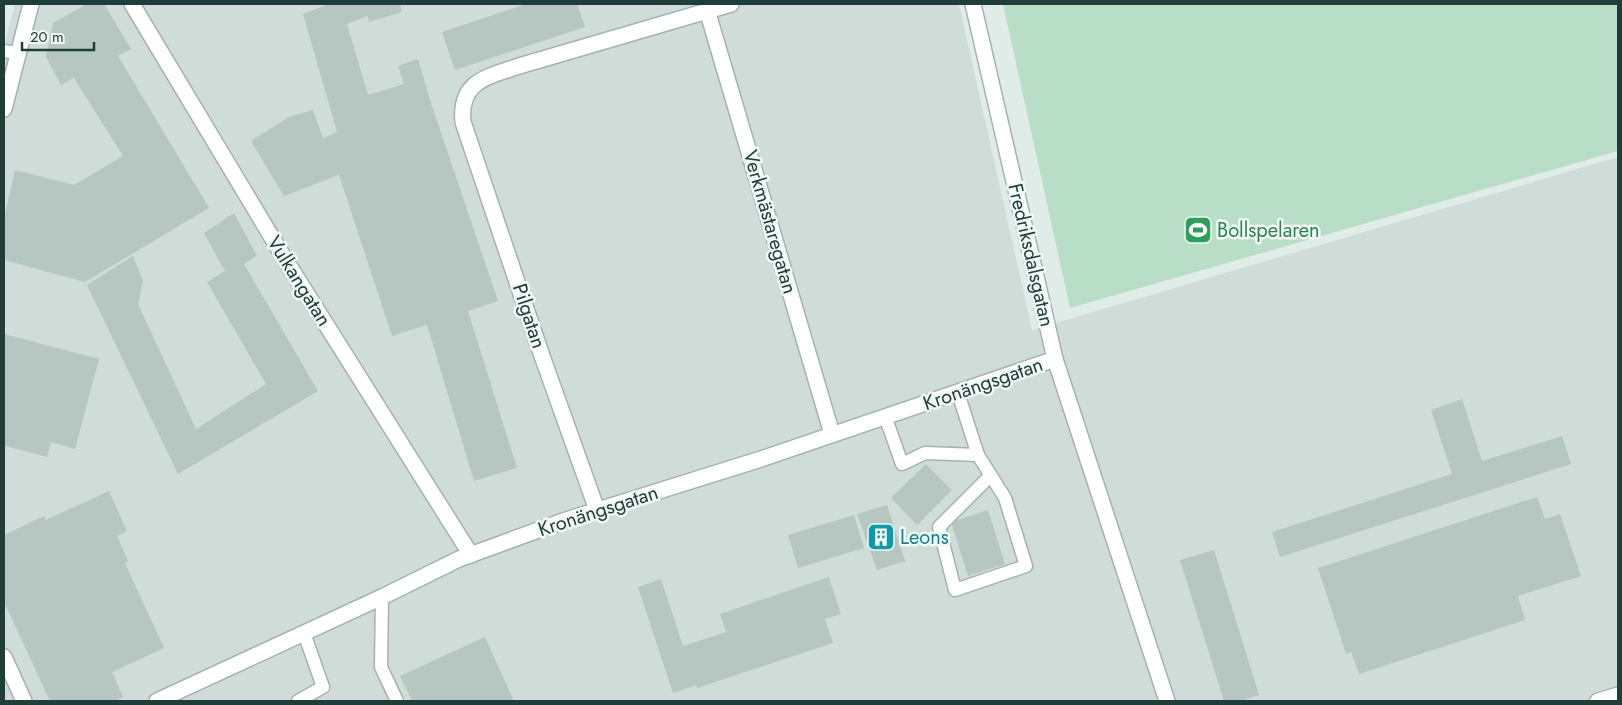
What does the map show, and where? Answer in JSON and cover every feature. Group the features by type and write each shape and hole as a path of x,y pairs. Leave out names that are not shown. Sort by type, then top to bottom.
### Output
{"street":[{"path":"4,109 11,52 31,4"},
{"name":"Vulkangatan","path":"132,4 283,256 471,555"},
{"path":"707,10 730,4"},
{"name":"Fredriksdalsgatan","path":"972,4 1055,359 1168,701"},
{"name":"Pilgatan","path":"597,510 542,356 463,122 462,108 469,90 484,78 707,10"},
{"name":"Verkmästaregatan","path":"707,10 832,434"},
{"name":"Kronängsgatan","path":"156,701 471,555 563,521 761,459 1055,359"},
{"path":"4,657 24,701"},
{"path":"1598,701 1618,694"}],"lane":[{"path":"958,393 978,455 1006,498 1026,566 955,590 939,526 991,475"},
{"path":"885,416 902,464 924,453 978,455"},
{"path":"382,597 381,666 397,701"},
{"path":"298,701 323,687 304,633"}],"shaded area":[{"path":"15,4 959,4 1032,330 1618,157 1618,701 4,701 4,46"}],"green space":[{"name":"Bollspelaren","path":"1003,4 1618,4 1618,151 1070,308"}],"building":[{"path":"87,4 104,4 131,49 118,56 209,208 85,282 4,260 4,218 15,170 74,185 123,156 74,78 61,85 46,57 53,23"},
{"path":"329,4 400,4 402,12 369,22 368,16 347,24 368,95 404,84 398,66 418,59 498,301 468,311 517,468 474,481 427,325 392,336 339,175 284,196 251,141 289,117 313,110 323,138 337,132 303,14"},
{"path":"526,4 577,4 585,27 455,70 442,32"},
{"path":"234,213 257,256 244,264 318,391 178,474 87,285 133,256 143,281 138,304 196,429 266,384 207,282 225,271 204,233"},
{"path":"4,334 99,359 75,449 51,442 47,457 6,446 4,452"},
{"path":"1462,399 1482,461 1562,436 1571,464 1280,557 1272,532 1452,474 1431,410"},
{"path":"926,464 952,490 917,525 891,498"},
{"path":"109,491 127,531 117,536 128,561 125,563 164,648 112,672 123,697 115,701 50,701 4,602 4,535 44,516 46,520"},
{"path":"1537,497 1545,519 1560,514 1581,576 1518,596 1525,620 1359,674 1351,652 1346,654 1318,568"},
{"name":"Leons","path":"887,505 905,561 877,570 857,514"},
{"path":"988,510 1005,564 968,576 951,522"},
{"path":"854,515 864,548 798,568 788,535"},
{"path":"1214,550 1259,695 1240,701 1224,701 1180,560"},
{"path":"829,577 841,614 825,619 833,643 697,688 696,685 673,693 638,587 661,579 683,646 726,632 720,614"},
{"path":"485,637 514,701 412,701 400,676"}],"place":[{"name":"Bollspelaren","path":"1198,230"},
{"name":"Leons","path":"881,537"}]}
